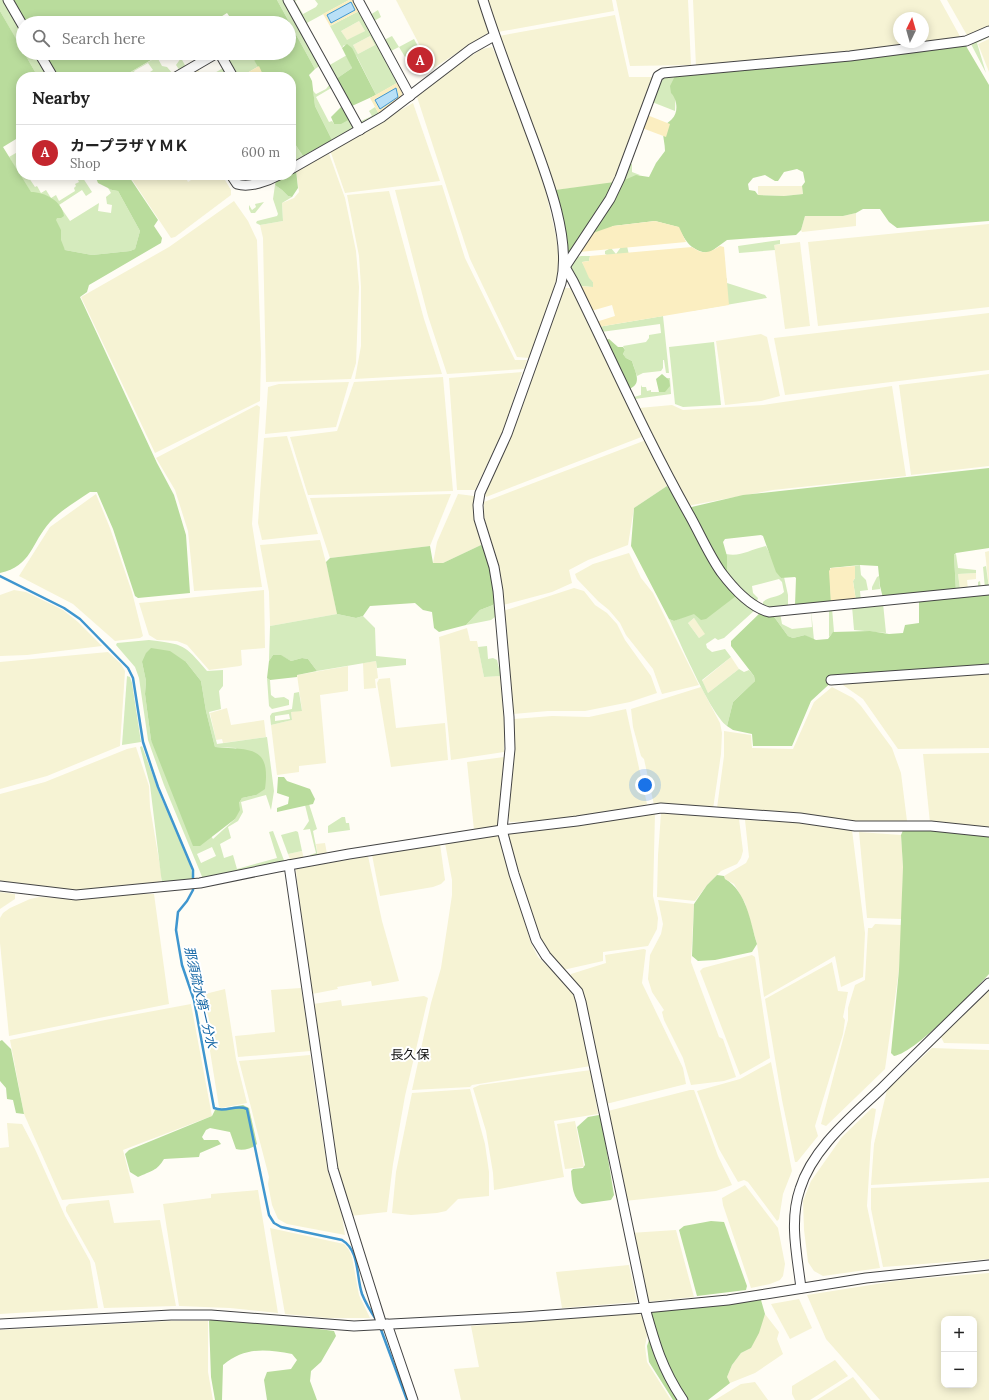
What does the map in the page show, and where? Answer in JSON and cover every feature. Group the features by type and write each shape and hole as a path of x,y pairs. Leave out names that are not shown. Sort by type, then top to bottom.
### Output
{"street":[{"path":"8,0 17,16"},
{"path":"288,0 360,130"},
{"path":"358,0 410,96"},
{"path":"483,0 494,36 545,174 556,213 565,268 574,281 668,477 721,571 737,591 756,606 769,612 989,590"},
{"path":"683,1400 671,1382 658,1356 645,1308 582,1002 578,992 546,956 536,940 514,874 502,830 510,749 509,717 498,591 494,568 479,519 478,505 480,493 507,434 565,268 610,198 620,178 658,76 663,73 850,56 966,42 989,31"},
{"path":"296,166 360,130 410,96 453,62 494,36"},
{"path":"43,60 50,72"},
{"path":"185,72 205,60"},
{"path":"223,60 230,72"},
{"path":"234,180 237,184 242,186 269,180"},
{"path":"831,680 989,670"},
{"path":"0,886 76,895 200,884 289,866 502,830 577,821 661,808 800,818 855,826 931,826 989,832"},
{"path":"289,866 333,1169 412,1400"},
{"path":"801,1288 794,1214 800,1189 807,1171 835,1134 989,983"},
{"path":"0,1324 211,1315 254,1317 327,1326 385,1324 645,1308 728,1300 866,1278 989,1265"}],"shaded area":[{"path":"396,0 479,0 489,29 488,33 432,69"},
{"path":"487,0 612,0 614,11 498,32"},
{"path":"616,0 688,0 691,65 630,66"},
{"path":"693,0 940,0 962,40 929,43 929,12 893,12 893,47 837,52 794,59 696,67"},
{"path":"947,0 989,0 989,28 968,37"},
{"path":"615,15 629,77 652,77 652,81 614,183 555,190 499,36"},
{"path":"359,21 365,31 347,41 341,31"},
{"path":"370,36 375,45 358,54 353,45"},
{"path":"989,39 989,72 978,44"},
{"path":"492,47 505,75 543,180 556,236 560,267 548,308 529,358 517,357 470,259 417,97 454,67 482,49"},
{"path":"197,67 200,72 188,72"},
{"path":"413,103 440,181 345,193 330,150"},
{"path":"328,151 345,198 356,251 359,287 356,363 351,379 266,382 263,238 260,225 283,221 282,203 294,198 299,192 296,170"},
{"path":"132,180 187,180 188,182 191,180 225,180 231,190 231,195 175,237 171,238"},
{"path":"239,180 256,180 242,183"},
{"path":"442,185 465,258 515,360 527,360 524,369 447,374 428,316 395,190"},
{"path":"758,186 802,186 803,194 784,196 758,195"},
{"path":"389,191 424,319 442,374 355,379 361,346 361,287 359,256 347,195"},
{"path":"234,201 248,221 257,240 261,354 260,401 155,453 81,297 169,247"},
{"path":"856,213 856,226 802,232 801,230 805,216 843,216"},
{"path":"989,224 989,307 818,326 808,242"},
{"path":"800,242 810,326 785,329 774,245"},
{"path":"564,288 573,288 644,436 486,497 484,494"},
{"path":"989,313 989,370 785,395 774,338"},
{"path":"761,334 767,337 780,396 761,401 725,405 716,341"},
{"path":"522,372 505,426 475,490 457,490 449,378"},
{"path":"989,374 989,466 911,475 899,385"},
{"path":"443,377 453,491 308,495 290,437 337,431 354,382"},
{"path":"349,382 336,427 265,434 268,387 279,384"},
{"path":"892,386 906,476 773,490 687,506 639,408 672,405 683,410 763,405"},
{"path":"257,405 260,407 252,524 262,587 194,591 188,531 175,490 156,458"},
{"path":"287,436 318,534 262,540 258,523 264,438"},
{"path":"646,440 667,486 634,508 628,545 588,560 569,570 572,583 552,592 503,605 497,564 484,517 484,502"},
{"path":"96,494 110,528 132,592 143,636 140,638 115,641 73,604 19,576 50,527"},
{"path":"451,494 430,546 330,558 310,498"},
{"path":"458,494 474,496 474,513 481,545 443,563 433,563 437,542"},
{"path":"320,540 337,614 270,626 269,592 260,545"},
{"path":"989,551 989,588 985,552"},
{"path":"629,553 641,578 653,593 699,685 662,694 653,669 626,635 620,623 609,610 577,579 575,574 593,564"},
{"path":"976,573 976,579 967,580 968,589 960,589 958,574"},
{"path":"574,588 584,591 595,605 607,613 617,624 625,640 651,676 657,693 630,702 585,711 548,711 513,714 503,611"},
{"path":"14,590 26,592 63,610 78,622 102,646 27,655 0,656 0,595"},
{"path":"264,590 265,648 241,650 242,665 240,666 209,670 187,645 177,641 157,640 149,635 139,603"},
{"path":"694,618 706,634 699,638 688,623"},
{"path":"467,628 470,641 477,641 484,677 501,676 504,708 504,752 451,760 439,637"},
{"path":"108,652 121,664 125,671 120,746 47,776 0,789 0,662"},
{"path":"731,657 739,669 708,693 702,681"},
{"path":"376,661 378,678 375,679 376,688 364,689 363,663"},
{"path":"348,666 348,691 320,695 326,763 299,766 299,772 277,775 271,725 292,720 291,712 302,710 297,675"},
{"path":"989,674 989,748 898,749 863,699 843,685 845,681"},
{"path":"390,678 396,728 445,723 448,760 391,767 377,683 379,679"},
{"path":"701,687 720,723 722,733 721,754 713,809 654,805 644,759 641,756 633,727 631,709"},
{"path":"832,687 853,698 861,706 892,748 901,773 907,821 905,823 874,823 842,821 801,813 717,808 724,756 724,731 751,735 752,748 793,749 814,702"},
{"path":"227,708 231,725 264,720 266,737 223,743 222,739 216,740 210,713"},
{"path":"626,709 647,804 608,813 540,821 510,822 508,816 514,719 552,716 589,717"},
{"path":"136,747 149,786 150,807 161,872 161,883 78,891 0,882 0,794 45,782 127,749"},
{"path":"989,753 989,831 930,823 923,754"},
{"path":"504,757 500,822 498,825 474,830 467,762"},
{"path":"655,813 653,896 658,918 657,929 648,946 603,952 603,961 563,970 539,940 516,869 508,833"},
{"path":"661,813 739,819 743,851 741,858 737,864 721,871 707,885 695,901 657,897"},
{"path":"745,820 795,821 852,830 865,933 863,977 841,987 835,956 764,997 757,944 745,903 734,884 725,879 724,876 746,863 749,857"},
{"path":"859,832 901,835 903,867 902,919 867,918"},
{"path":"498,835 531,943 538,957 571,989 576,997 591,1066 472,1085 470,1087 412,1090 431,1003 441,968 452,895 452,880 445,843"},
{"path":"325,843 327,854 318,857 316,844"},
{"path":"440,844 445,880 441,884 433,887 380,896 372,855"},
{"path":"302,851 304,859 291,862 288,854"},
{"path":"368,856 382,921 399,981 372,986 371,981 337,987 338,989 312,994 296,869"},
{"path":"0,892 15,894 15,899 0,909"},
{"path":"125,894 154,894 169,1004 9,1036 0,943 0,918 3,913 10,908 30,899 39,897 85,899"},
{"path":"658,900 694,904 691,962 719,1037 723,1039 736,1077 724,1081 691,1085 683,1058 664,1020 662,1012 664,1010 652,992 648,979 650,955 661,934 663,924"},
{"path":"875,924 902,925 899,970 885,1069 826,1126 821,1124 848,1020 848,1008 855,985 865,980 868,928 872,928"},
{"path":"644,949 646,950 642,983 683,1068 686,1084 606,1104 583,993 571,977 571,974 606,963 605,955"},
{"path":"752,955 755,957 770,1058 740,1075 700,971 703,968"},
{"path":"832,962 838,991 848,992 843,1017 845,1020 843,1034 815,1126 818,1136 797,1162 795,1162 782,1100 765,999"},
{"path":"301,988 311,1051 238,1057 235,1036 275,1032 271,990"},
{"path":"225,989 236,1059 247,1103 221,1108 219,1107 201,995"},
{"path":"989,991 989,1044 944,1043 941,1037"},
{"path":"424,996 428,998 405,1096 393,1164 387,1212 350,1216 338,1174 313,1004 341,1000 342,1006"},
{"path":"191,1004 212,1116 123,1150 134,1193 62,1200 24,1114 10,1040"},
{"path":"932,1048 989,1050 989,1178 871,1185 874,1144 887,1090"},
{"path":"310,1055 328,1172 342,1216 345,1235 287,1224 278,1219 272,1205 268,1184 269,1177 239,1061"},
{"path":"771,1062 792,1171 783,1194 779,1219 777,1221 748,1182 744,1180 738,1182 719,1149 697,1091 740,1079"},
{"path":"591,1070 598,1114 554,1121 564,1177 494,1190 493,1173 486,1131 473,1088 480,1085"},
{"path":"470,1089 485,1144 489,1172 489,1196 458,1199 446,1211 437,1213 411,1215 392,1213 396,1172 412,1093"},
{"path":"694,1090 718,1156 732,1185 716,1191 625,1201 608,1111"},
{"path":"872,1108 876,1109 871,1142 867,1206 880,1268 823,1276 814,1271 808,1262 804,1230 803,1201 811,1181 842,1137"},
{"path":"575,1121 584,1167 565,1169 557,1124"},
{"path":"7,1123 22,1124 35,1149 65,1216 90,1261 98,1308 0,1314 0,1148 9,1147"},
{"path":"989,1182 989,1259 883,1267 871,1209 871,1188"},
{"path":"745,1185 778,1228 785,1264 783,1276 780,1280 751,1288 722,1198"},
{"path":"258,1190 278,1313 230,1308 179,1306 163,1204 211,1198 211,1194"},
{"path":"109,1200 114,1223 160,1220 176,1306 104,1308 95,1263 66,1211 66,1207 69,1204"},
{"path":"270,1228 344,1244 352,1257 359,1295 370,1318 327,1318 285,1314"},
{"path":"676,1230 694,1297 645,1302 630,1233"},
{"path":"629,1265 637,1302 562,1308 556,1272"},
{"path":"989,1273 989,1400 880,1400 826,1339 807,1295 902,1280"},
{"path":"799,1299 812,1328 790,1339 771,1304"},
{"path":"639,1313 644,1318 647,1336 645,1346 647,1362 671,1400 461,1400 454,1369 479,1367 471,1326"},
{"path":"765,1314 779,1332 777,1339 783,1354 755,1373 730,1383 727,1377 732,1365 741,1353 751,1348"},
{"path":"171,1321 208,1321 208,1372 213,1400 0,1400 0,1330"},
{"path":"835,1360 848,1376 810,1400 795,1400 792,1394 792,1386"},
{"path":"853,1377 871,1400 817,1400"},
{"path":"755,1382 768,1400 715,1400 741,1384"}],"green space":[{"path":"0,0 3,0 16,22 16,40 0,11"},
{"path":"12,0 277,0 286,16 229,16 227,13 222,16 21,16"},
{"path":"277,0 287,0 295,16 286,16"},
{"path":"292,0 297,0 295,1 303,14 316,7 318,4 315,0 349,0 305,24"},
{"path":"378,10 381,17 374,21 370,15"},
{"path":"0,11 16,39 16,60 28,60 35,72 16,72 16,139 3,147 16,168 16,180 24,180 31,192 36,192 52,198 60,206 64,216 57,218 56,220 61,230 61,240 65,250 92,255 130,251 135,249 140,231 118,191 112,190 98,183 97,180 131,180 158,220 154,226 162,238 161,243 89,285 87,292 80,297 157,463 174,495 186,535 190,593 138,598 135,596 113,529 97,492 90,492 59,514 50,522 30,553 19,565 11,570 0,573"},
{"path":"359,11 397,83 376,95 357,57 344,45 342,48 330,26","holes":["359,21 365,31 347,40 341,31","370,36 375,45 358,54 353,45"]},
{"path":"296,17 321,65 315,69 296,34"},
{"path":"296,34 315,69 309,75 312,81 315,106 332,140 303,156 296,146 296,72 261,72 254,60 296,60"},
{"path":"989,35 989,37 977,43 986,73 971,44"},
{"path":"392,36 399,47 391,51 384,40"},
{"path":"414,39 420,50 405,57 399,47"},
{"path":"347,44 352,48 376,95 352,106 336,79 352,68 342,48"},
{"path":"962,44 966,46 989,85 989,221 897,228 889,222 880,209 863,209 856,213 843,216 805,216 801,230 796,235 727,240 709,253 693,248 678,227 655,221 613,226 566,261 557,232 549,196 555,190 622,181 636,175 649,177 656,163 665,151 663,130 666,124 676,113 676,102 671,93 670,86 676,74","holes":["797,169 803,172 805,182 802,186 803,194 784,196 758,195 755,191 749,190 748,184 753,178 765,175 775,181 778,181 784,172"]},
{"path":"347,55 352,68 336,79 328,66"},
{"path":"28,60 38,60 46,72 35,72"},
{"path":"47,60 151,60 131,72 54,72"},
{"path":"152,60 159,60 162,66 167,67 171,72 150,72 153,70 148,63 134,72 131,72"},
{"path":"180,60 182,60 186,67 180,71 176,65"},
{"path":"227,60 254,60 259,66 249,72 234,72"},
{"path":"223,68 225,72 216,72"},
{"path":"676,74 675,111 652,102 663,76"},
{"path":"330,84 333,87 316,97 329,122 332,121 334,124 350,119 354,126 353,129 332,140 315,106 313,91 316,94 326,89"},
{"path":"341,107 350,119 341,124 334,124 331,117"},
{"path":"375,107 379,114 362,125 359,122 372,116 369,111"},
{"path":"296,146 303,156 296,160"},
{"path":"16,153 16,169 9,157"},
{"path":"629,164 632,164 632,172 640,175 622,181"},
{"path":"296,170 298,188 292,197 288,196 275,185 276,181 296,180"},
{"path":"23,180 30,180 35,187 37,186 41,193 46,190 51,198 56,195 59,201 75,191 75,184 79,182 78,180 84,180 92,192 86,196 82,190 59,205 70,221 99,203 98,211 111,213 112,205 107,204 106,197 111,193 107,186 112,190 118,191 140,231 135,249 130,251 92,255 65,250"},
{"path":"275,185 288,196 292,197 282,203 283,221 260,225 256,223 257,221 277,216 278,214 273,199"},
{"path":"264,202 255,213 251,213 249,205 252,210 256,207 255,204"},
{"path":"780,240 780,244 774,245 775,250 739,253 738,246"},
{"path":"627,246 629,255 609,256 605,254 605,251 611,248 616,254 621,247"},
{"path":"590,256 589,261 582,262 593,282 593,287 578,286 569,268 574,258"},
{"path":"727,278 727,283 765,295 767,298 691,311"},
{"path":"663,316 669,373 666,373 663,360 663,368 661,371 643,373 637,376 632,361 626,358 623,354 625,350 623,346 646,342 649,335 661,333 660,324 601,332 598,327"},
{"path":"609,339 618,347 623,347 625,350 623,354 626,358 632,361 637,381 633,387 629,389 605,340"},
{"path":"714,342 721,405 683,407 675,404 669,347"},
{"path":"662,374 669,380 670,386 665,392 659,392 656,379"},
{"path":"667,378 670,378 671,394 635,399 634,397 641,395 641,385 642,387 646,387 647,391 651,390 651,392 662,392"},
{"path":"989,468 989,548 956,553 954,555 956,592 883,598 878,566 860,565 830,568 831,603 795,605 796,578 781,578 776,572 763,536 761,535 725,539 723,542 727,556 727,584 736,596 706,619 701,620 694,614 674,621 669,619 631,546 634,508 667,486 683,509 743,495"},
{"path":"481,545 484,547 492,567 496,600 493,605 480,610 466,625 439,632 434,628 432,612 423,610 415,603 370,606 363,616 356,618 337,614 326,562 330,558 430,546 433,563 443,563"},
{"path":"766,546 781,578 784,577 788,595 788,607 773,609 763,606 763,602 765,600 784,592 782,582 779,579 752,586 753,593 758,598 757,601 754,602 746,596 726,573 726,554 741,554"},
{"path":"956,554 958,568 976,570 976,573 958,574 960,589 978,587 978,582 980,581 981,589 956,592 954,555"},
{"path":"860,565 861,575 866,580 868,590 860,591 861,601 856,601 853,581 855,578 855,566"},
{"path":"986,566 989,588 985,588 983,567"},
{"path":"879,576 880,589 872,590 877,577"},
{"path":"989,592 989,667 837,677 811,701 792,746 753,746 752,734 733,730 727,726 733,702 755,681 754,676 731,646 731,641 761,612 772,614 788,636 793,638 805,635 816,640 828,639 833,632 870,631 889,634 903,633 905,625 919,623 919,600"},
{"path":"736,594 755,610 724,638 718,640 715,638 706,644 707,648 712,652 725,649 731,657 702,680 708,693 739,669 744,672 749,670 754,676 755,681 733,702 727,726 712,707 669,619 674,621","holes":["694,618 705,634 699,638 688,623"]},
{"path":"496,600 495,617 491,620 466,625 480,610 493,605"},
{"path":"883,603 886,633 854,630 852,606"},
{"path":"832,608 834,632 829,637 829,609"},
{"path":"811,609 814,640 805,635 793,638 788,636 772,614 780,613 782,624 792,629 812,627"},
{"path":"337,614 356,618 363,616 375,628 376,656 406,659 406,665 377,668 376,661 317,671 308,659 302,658 291,661 280,655 273,655 269,661 270,626"},
{"path":"149,640 170,643 188,650 207,671 223,670 223,686 219,691 221,709 209,712 217,744 267,737 274,791 271,810 266,795 241,802 243,812 238,821 228,827 231,838 220,844 224,858 233,855 237,869 277,858 269,832 273,831 285,863 203,879 164,785 148,740 139,678 135,667 116,645 117,643","holes":["142,662 186,662 201,681 206,711 215,747 236,748 256,795 242,798 239,803 235,819 213,839 151,740 145,694 146,681","212,847 216,856 201,863 197,854"]},
{"path":"487,646 488,659 493,658 497,660 501,676 484,677 478,647"},
{"path":"151,648 170,651 186,662 201,681 206,711 215,747 248,750 261,757 265,764 265,789 256,795 242,798 239,803 240,810 235,819 200,846 193,846 151,740 145,694 146,681 142,662 146,653"},
{"path":"273,655 281,655 291,661 302,658 308,659 317,671 297,675 297,677 270,680 267,678 269,661"},
{"path":"127,676 130,677 132,683 141,742 122,745"},
{"path":"267,678 270,680 271,695 275,698 284,697 289,700 289,705 272,709 269,706"},
{"path":"299,692 302,711 291,712 292,720 271,725 270,716 272,713 292,709 294,693","holes":["289,714 290,719 275,721 275,716"]},
{"path":"142,746 160,795 185,849 192,871 192,881 162,884 150,785 140,747"},
{"path":"278,777 284,777 287,781 310,789 315,799 313,804 277,812 277,808 288,804 289,797 277,793"},
{"path":"309,804 317,829 313,831 318,857 311,858 310,855 316,853 310,829 303,830 309,821 305,805"},
{"path":"342,817 345,817 346,823 349,823 350,830 328,833 328,826"},
{"path":"904,828 989,833 989,974 943,1021 915,1044 894,1056 891,1053 899,970 903,867 901,835"},
{"path":"296,831 298,832 302,851 288,854 281,835"},
{"path":"717,875 724,876 725,879 738,891 743,899 750,917 757,944 752,952 715,960 698,961 692,956 694,904 707,885"},
{"path":"2,1040 11,1049 24,1114 16,1113 13,1100 7,1099 6,1088 0,1081 0,1041"},
{"path":"243,1105 249,1108 257,1144 255,1146 241,1150 236,1149 230,1132 210,1128 206,1130 202,1137 204,1140 218,1140 221,1144 200,1153 199,1157 164,1159 156,1168 138,1177 130,1172 125,1154 129,1150 212,1116 215,1110"},
{"path":"601,1116 614,1195 611,1200 582,1204 574,1194 571,1171 573,1169 583,1168 585,1165 577,1127 588,1117"},
{"path":"711,1221 724,1222 747,1286 746,1290 697,1296 679,1230 684,1226"},
{"path":"761,1300 765,1314 759,1333 751,1348 741,1353 732,1365 727,1377 730,1383 708,1400 673,1400 649,1362 647,1346 650,1337 646,1317 651,1311"},
{"path":"212,1319 259,1321 334,1331 336,1336 321,1362 311,1371 310,1381 317,1400 267,1400 264,1380 267,1372 291,1369 297,1360 292,1354 273,1351 256,1351 239,1355 223,1365 222,1400 215,1400 211,1377 209,1321"}],"sand":[{"path":"349,0 353,0 359,11 330,26 323,14","holes":["351,2 355,10 331,23 327,15"]},
{"path":"259,66 262,72 249,72"},
{"path":"397,83 402,92 402,99 379,114 370,98","holes":["396,89 398,93 380,109 375,100"]},
{"path":"647,115 670,124 666,137 642,128"},
{"path":"655,221 679,227 686,242 579,252 593,233 613,226"},
{"path":"720,246 724,247 729,305 598,327 596,322 615,316 612,305 591,311 578,286 593,287 593,282 589,278 582,262 589,261 590,256 692,247 699,251 706,252"},
{"path":"855,566 855,578 853,581 856,601 831,603 829,571 831,568"}],"water":[{"path":"351,2 355,10 331,23 327,15"},
{"path":"396,88 398,97 380,109 375,100"}],"waterway":[{"name":"那須疏水第一分水","path":"0,576 64,608 80,619 128,668 133,678 143,742 158,787 193,870 193,890 187,901 178,912 176,930 182,965 194,1000 214,1108 222,1110 239,1107 247,1109 269,1215 274,1223 281,1227 342,1240 348,1245 355,1257 362,1294 377,1321"},
{"name":"那須疏水第一分水","path":"380,1327 407,1400"}],"place":[{"name":"カープラザＹＭＫ","path":"420,60"}],"district":[{"name":"長久保","path":"410,1054"}]}
